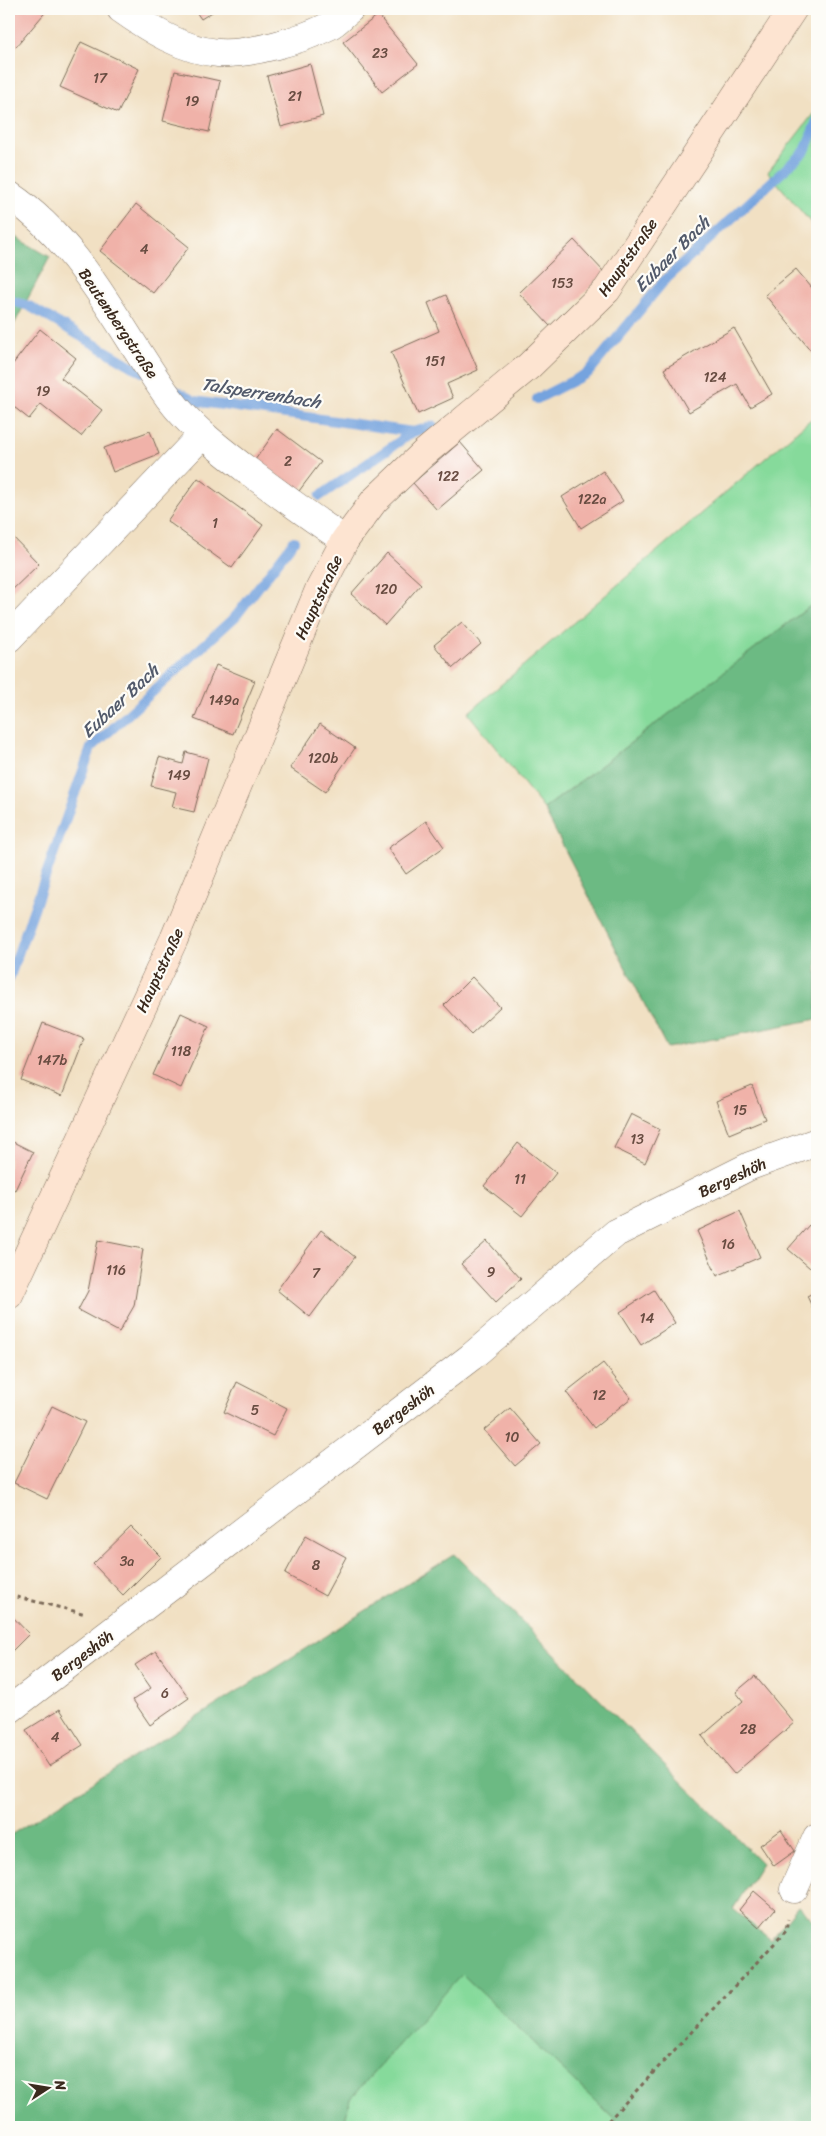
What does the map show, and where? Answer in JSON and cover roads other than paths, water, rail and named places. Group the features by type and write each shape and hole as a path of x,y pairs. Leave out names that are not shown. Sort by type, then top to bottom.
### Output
{"street":[{"path":"121,9 142,24 178,43 218,53 270,48 330,26 350,9"},
{"name":"Hauptstraße","path":"9,1295 16,1259 174,939 318,592 345,540 374,501 424,454 529,366 607,290 793,9"},
{"name":"Beutenbergstraße","path":"9,195 32,211 95,283 170,398 202,435 277,493 345,540"},
{"path":"9,638 202,435"},
{"name":"Bergeshöh","path":"9,1710 471,1357 616,1233 750,1166 817,1142"},
{"path":"794,1889 817,1837"}],"waterway":[{"name":"Eubaer Bach","path":"537,399 588,373 664,281 805,151 817,120"},
{"name":"Talsperrenbach","path":"9,300 29,306 142,372"},
{"name":"Talsperrenbach","path":"174,390 194,401 413,432"},
{"name":"Eubaer Bach","path":"320,496 413,432 433,426"},
{"name":"Eubaer Bach","path":"9,979 91,748 236,616 294,541"}]}
